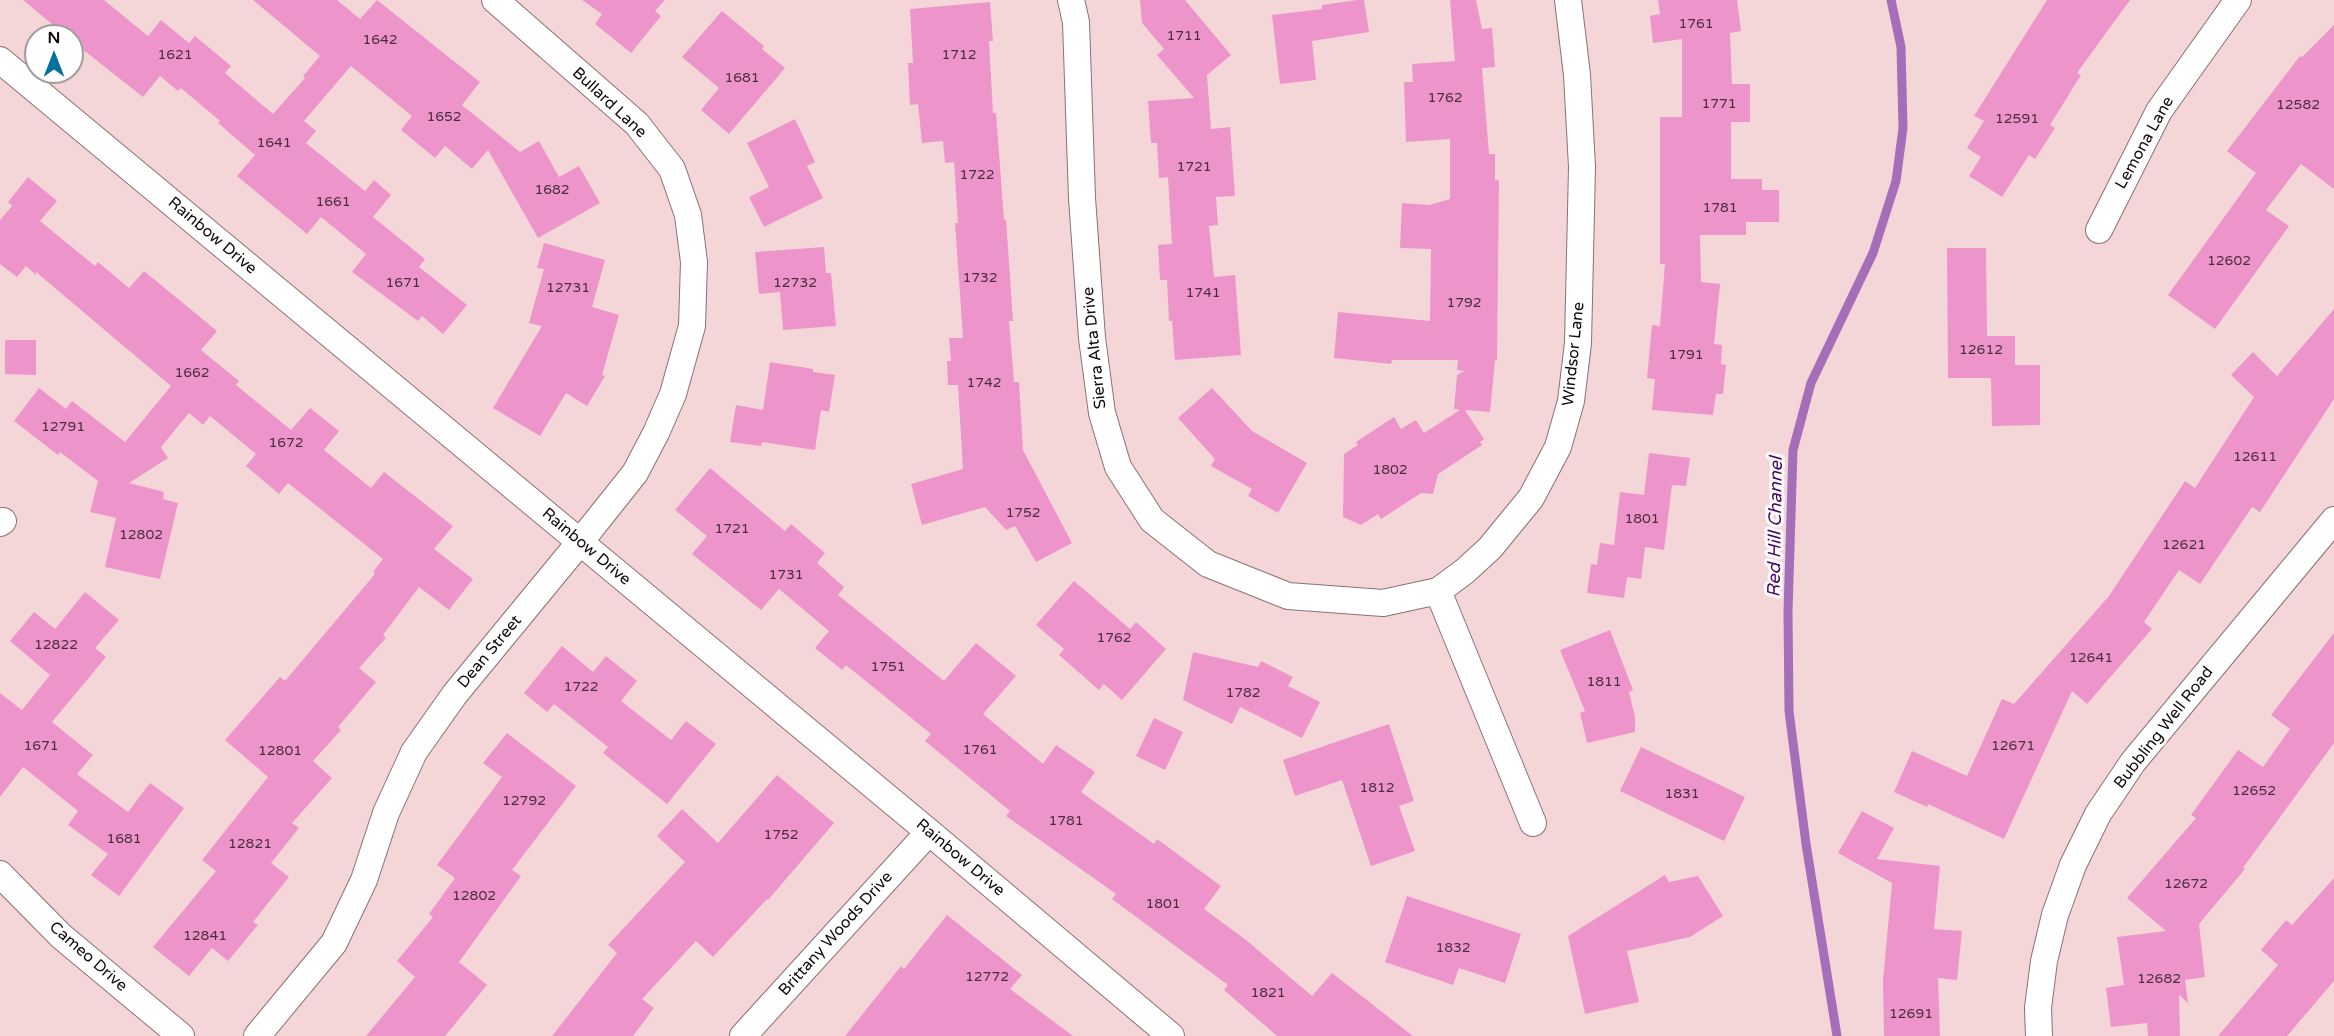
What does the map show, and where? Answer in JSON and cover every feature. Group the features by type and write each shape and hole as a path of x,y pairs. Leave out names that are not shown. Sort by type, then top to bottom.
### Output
{"street":[{"name":"Bullard Lane","path":"496,0 637,124 672,170 688,215 694,262"},
{"name":"Sierra Alta Drive","path":"1071,0 1076,22 1082,198 1092,338 1102,413 1118,467 1152,520 1208,564 1288,596 1383,603 1438,591"},
{"name":"Windsor Lane","path":"1438,591 1490,548 1531,498 1558,447 1571,401 1578,344 1582,167 1577,75 1568,0"},
{"name":"Lemona Lane","path":"2098,230 2159,111 2238,0"},
{"name":"Rainbow Drive","path":"0,60 1171,1036"},
{"name":"Dean Street","path":"257,1036 334,943 364,880 386,813 414,752 455,694 635,473 673,394 692,326 694,262"},
{"name":"Bubbling Well Road","path":"2039,1036 2038,1008 2044,961 2055,915 2073,865 2098,814 2133,762 2334,520"},
{"path":"1438,591 1533,823"},
{"name":"Brittany Woods Drive","path":"743,1036 929,832"},
{"name":"Cameo Drive","path":"0,874 61,936 181,1036"}],"building":[{"path":"23,0 104,0 148,36 161,20 189,43 195,36 231,66 225,73 273,114 305,78 303,76 320,56 253,0 337,0 360,19 377,0 480,82 462,105 520,152 539,141 559,177 579,166 600,203 538,238 488,150 472,169 445,146 435,158 401,130 412,116 351,66 304,121 316,131 306,143 365,191 374,180 391,195 373,217 425,259 419,267 467,305 443,334 422,316 418,321 352,272 366,254 321,217 307,234 237,176 255,155 181,88 178,91 160,76 143,97 84,50 84,24 52,24"},
{"path":"582,0 665,0 655,11 661,16 631,53 595,24 602,14"},
{"path":"1140,0 1185,0 1231,55 1207,75 1211,129 1230,127 1235,196 1216,197 1218,225 1209,226 1214,277 1235,275 1241,355 1175,360 1172,321 1169,321 1167,280 1160,280 1158,245 1172,244 1168,177 1159,178 1157,143 1151,143 1148,101 1194,98 1157,55 1164,49 1142,23"},
{"path":"1364,0 1369,32 1312,41 1316,80 1280,84 1272,15 1322,9 1322,5"},
{"path":"1450,0 1476,0 1482,29 1492,28 1495,67 1482,68 1489,154 1495,154 1495,180 1499,180 1497,360 1495,360 1490,412 1465,410 1484,439 1480,442 1482,445 1438,474 1433,494 1421,493 1381,519 1378,514 1361,525 1343,517 1344,454 1358,445 1356,442 1394,417 1401,429 1416,420 1424,433 1460,410 1454,409 1457,375 1464,371 1457,370 1458,360 1392,360 1391,364 1334,358 1338,312 1430,321 1431,249 1400,248 1402,203 1429,205 1450,199 1450,139 1406,142 1404,82 1413,82 1412,64 1455,61"},
{"path":"1658,0 1737,0 1741,31 1730,33 1732,84 1750,84 1750,122 1731,122 1731,179 1762,179 1762,190 1779,190 1779,222 1746,222 1746,235 1700,235 1701,282 1720,284 1714,344 1722,345 1721,364 1726,365 1723,394 1716,394 1713,415 1652,410 1655,379 1647,378 1652,325 1660,326 1665,264 1660,264 1660,117 1682,117 1682,39 1653,43 1650,16 1660,14"},
{"path":"2047,0 2130,0 2077,73 2081,75 2050,125 2055,128 2035,159 2029,155 2002,197 1969,176 1981,157 1967,148 1984,121 1974,116"},
{"path":"990,2 993,41 989,41 993,113 996,113 1004,220 1006,219 1013,321 1009,321 1014,382 1019,382 1023,450 1072,543 1036,562 1015,526 1006,530 985,507 922,525 911,484 963,469 958,385 948,385 947,361 951,361 949,338 963,338 955,223 958,223 954,162 945,163 943,141 922,143 918,104 910,105 908,63 913,63 910,9"},
{"path":"722,11 764,46 762,49 785,68 729,134 701,110 719,88 682,57"},
{"path":"2334,25 2334,189 2301,164 2266,210 2289,226 2215,329 2168,295 2256,173 2227,151 2300,56 2302,57"},
{"path":"795,119 815,162 807,166 823,198 764,227 749,197 769,187 747,143"},
{"path":"28,177 57,201 40,221 95,266 98,262 129,288 144,271 217,331 201,350 239,381 236,385 291,430 310,408 339,431 324,450 371,488 384,472 453,526 434,549 473,579 449,610 419,587 383,635 386,638 359,668 376,682 338,727 341,730 313,761 332,778 292,823 299,828 271,863 289,877 253,922 258,925 228,961 212,948 189,976 153,947 216,871 202,860 268,777 225,740 280,677 285,681 375,574 373,572 383,559 288,483 279,494 246,466 256,454 210,416 203,425 189,413 161,447 168,458 129,483 164,492 163,499 178,503 160,579 105,567 116,518 90,512 98,481 60,452 58,455 14,421 39,388 66,409 72,401 125,442 171,386 36,272 36,275 26,266 17,277 0,264 0,220 12,206 8,202"},
{"path":"544,243 605,260 592,307 619,315 602,375 605,376 587,406 566,393 540,436 493,408 542,326 529,323 544,269 537,268"},
{"path":"824,247 826,273 831,273 836,326 783,330 780,292 759,294 755,252"},
{"path":"1947,248 1986,248 1987,336 2015,336 2015,365 2040,365 2040,425 1992,426 1991,378 1948,378"},
{"path":"2334,309 2334,399 2260,512 2252,507 2200,584 2179,570 2144,622 2152,629 2087,704 2072,691 2004,839 1928,804 1927,807 1894,792 1912,751 1967,776 2002,699 2014,704 2109,596 2185,481 2195,488 2254,397 2231,375 2253,352 2277,376"},
{"path":"5,340 36,340 36,375 5,374"},
{"path":"770,362 835,375 829,412 821,410 815,450 762,442 761,446 730,442 736,405 763,410"},
{"path":"1212,388 1252,431 1307,463 1278,513 1248,496 1252,489 1211,466 1215,459 1178,418"},
{"path":"1649,453 1690,458 1686,486 1672,485 1664,550 1645,547 1641,579 1627,577 1624,598 1587,593 1591,564 1597,565 1600,543 1614,545 1620,492 1644,495"},
{"path":"710,468 785,531 791,524 825,553 817,563 844,587 838,595 944,681 976,643 1016,676 983,714 1043,764 1056,745 1095,772 1081,792 1154,844 1157,839 1221,886 1204,909 1246,940 1312,996 1332,973 1413,1036 1277,1036 1224,990 1228,985 1112,899 1116,894 1006,816 1010,811 925,741 931,734 846,665 842,670 815,648 829,631 779,589 761,610 692,554 707,536 675,510"},
{"path":"1074,581 1130,629 1136,622 1166,649 1122,700 1104,684 1099,690 1059,655 1064,649 1036,625"},
{"path":"85,592 119,620 95,648 106,657 52,722 93,755 77,774 128,812 150,783 184,808 119,896 91,875 108,854 68,825 78,811 23,767 0,797 0,693 22,710 50,675 10,641 34,612 55,629"},
{"path":"1610,630 1633,690 1629,692 1635,717 1635,732 1587,743 1580,713 1585,711 1560,650"},
{"path":"2334,633 2334,743 2243,868 2245,869 2199,924 2205,977 2185,980 2188,1003 2179,995 2180,1036 2148,1036 2147,1023 2111,1027 2106,988 2124,985 2117,937 2166,931 2127,898 2196,818 2191,815 2238,750 2263,767 2290,729 2271,715"},
{"path":"562,646 593,672 606,656 637,681 621,701 671,740 686,721 716,744 667,804 603,753 608,747 554,704 547,712 524,693"},
{"path":"1193,652 1258,667 1261,661 1293,677 1288,686 1320,702 1302,738 1240,707 1232,724 1183,700"},
{"path":"1154,718 1183,732 1165,770 1136,756"},
{"path":"1389,724 1414,801 1399,806 1415,851 1371,866 1342,780 1295,796 1283,760"},
{"path":"507,733 576,786 512,870 521,876 459,962 487,985 445,1036 366,1036 415,977 397,961 433,917 429,914 455,878 437,865 502,777 483,763"},
{"path":"1641,747 1745,797 1724,841 1620,791"},
{"path":"777,775 834,823 768,900 713,957 696,941 642,999 654,1008 633,1036 552,1036 617,953 608,945 685,862 657,836 682,809 718,843"},
{"path":"1862,811 1894,828 1877,859 1940,866 1934,929 1962,931 1957,980 1938,978 1940,1036 1884,1036 1883,981 1892,883 1838,853"},
{"path":"1665,875 1669,882 1698,876 1723,916 1690,937 1627,951 1639,1002 1585,1014 1568,936"},
{"path":"2334,878 2334,981 2287,1036 2218,1036 2278,965 2261,950 2286,920 2292,925"},
{"path":"1407,896 1521,934 1505,983 1459,968 1453,985 1385,962"},
{"path":"947,915 1022,975 1010,989 1073,1036 845,1036 901,966 904,969"}],"waterway":[{"name":"Red Hill Channel","path":"1837,1036 1806,844 1789,711 1788,611 1793,450 1811,383 1873,253 1896,181 1903,128 1901,47 1891,0"}]}
